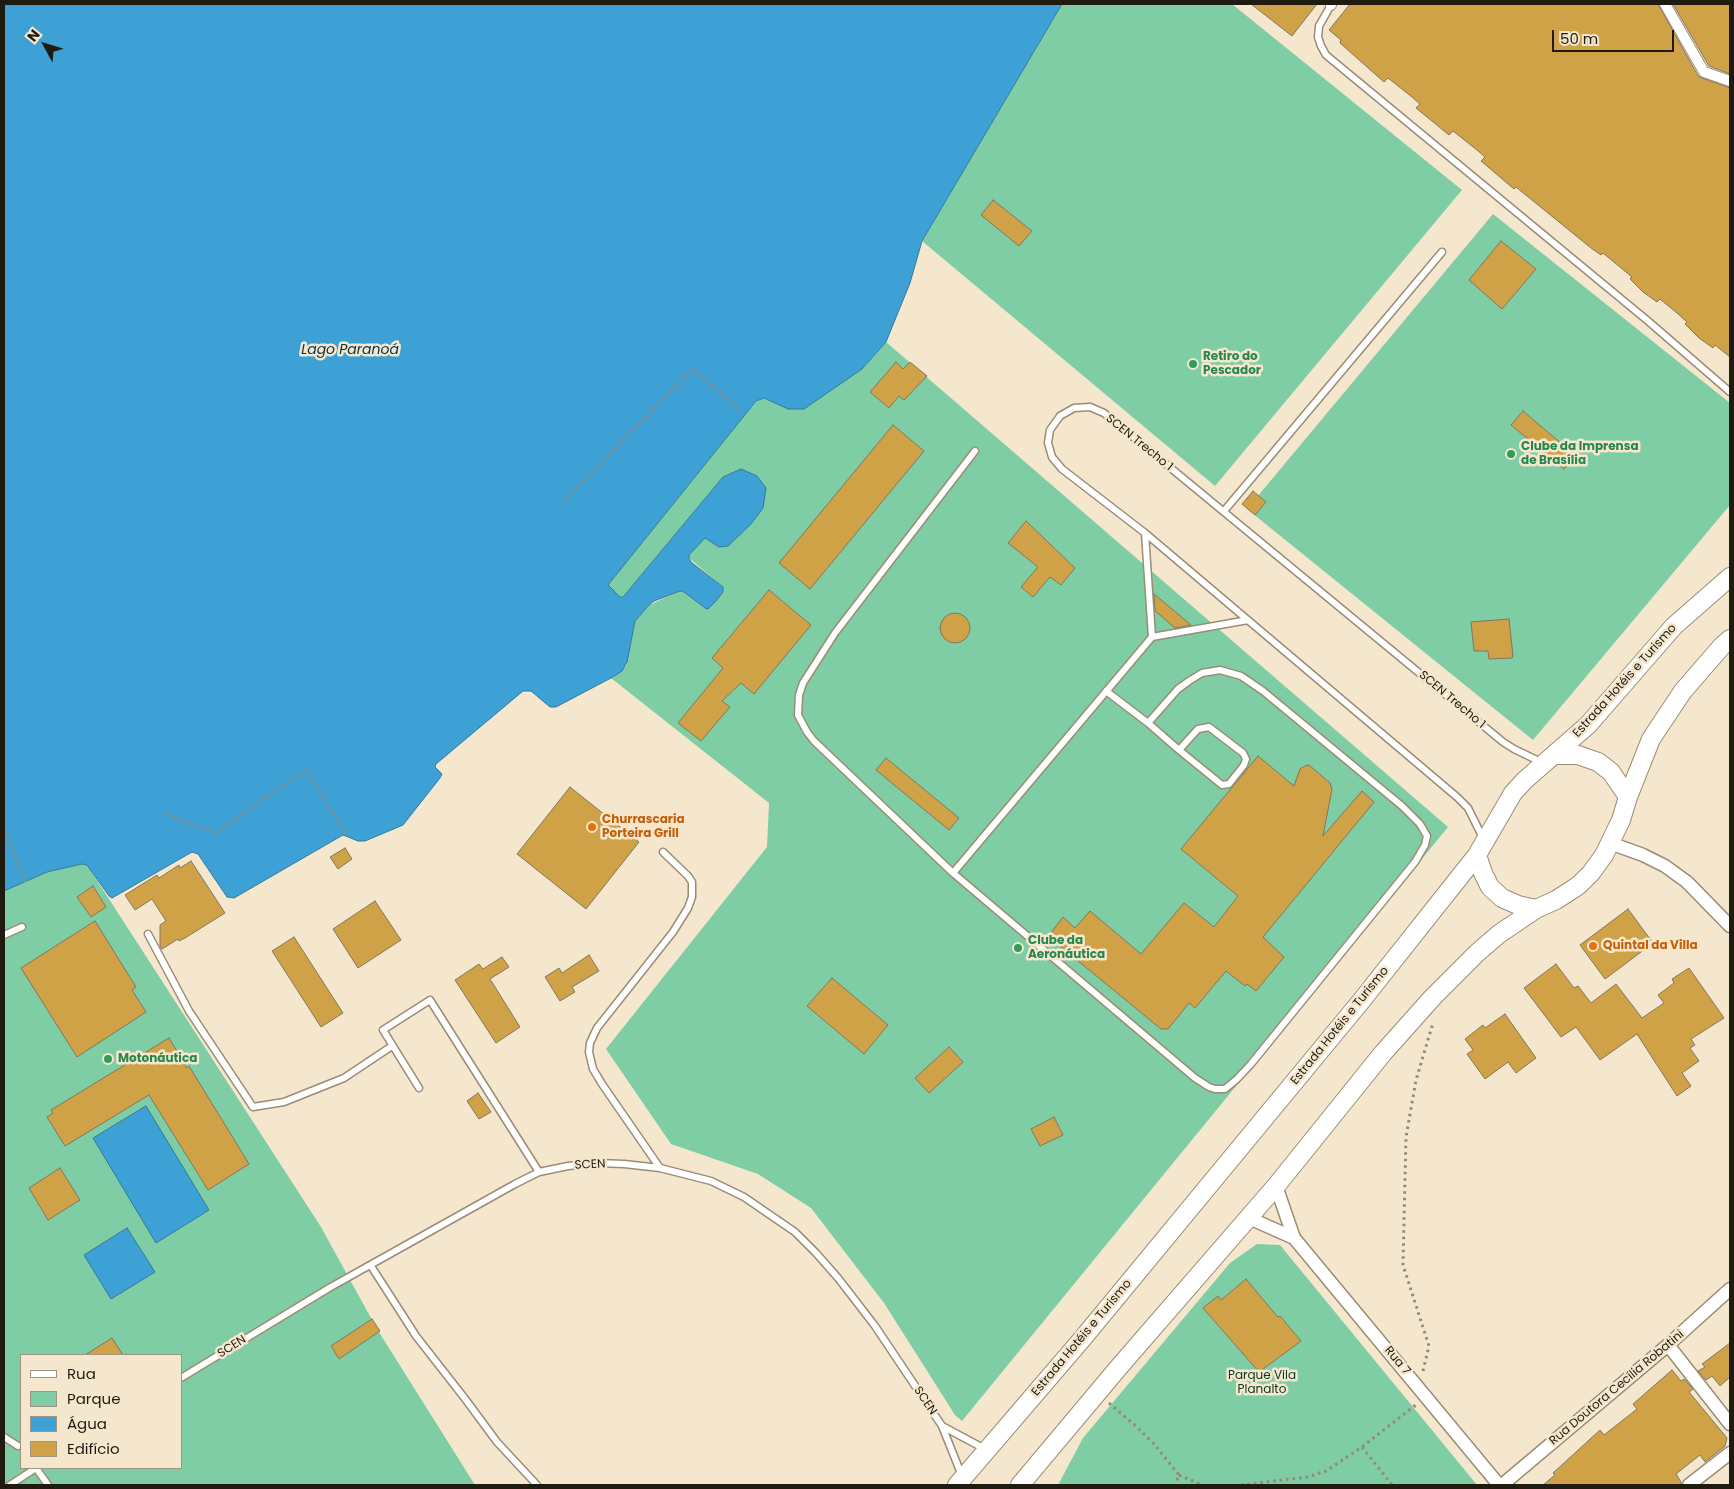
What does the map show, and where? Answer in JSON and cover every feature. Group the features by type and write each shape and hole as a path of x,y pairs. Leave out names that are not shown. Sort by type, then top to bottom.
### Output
{"main road":[{"name":"Estrada Hotéis e Turismo","path":"960,1482 1083,1338 1362,1000 1481,848 1513,793 1525,780 1588,725 1674,626 1730,577"},
{"path":"1020,1485 1249,1218 1383,1053 1433,997 1476,953 1499,934 1536,909 1556,900 1579,885 1591,873 1610,843 1621,820 1651,739 1683,691 1730,639"},
{"path":"1549,759 1578,755 1598,762 1611,772 1628,797"},
{"path":"1481,848 1483,873 1490,886 1502,898 1518,905 1536,909"}],"street":[{"path":"1665,4 1704,72 1730,81"},
{"path":"1610,843 1644,855 1665,866 1687,882 1730,926"},
{"name":"Rua 7","path":"1276,1186 1294,1238 1501,1485"},
{"name":"Rua 7","path":"1249,1218 1294,1238"},
{"name":"Rua Doutora Cecília Robatini","path":"1501,1485 1668,1346 1730,1288"},
{"path":"1668,1346 1730,1424"},
{"path":"1689,1485 1730,1453"}],"lane":[{"path":"1331,4 1319,26 1318,37 1326,54 1648,321 1730,392"},
{"path":"1224,511 1442,252"},
{"name":"SCEN Trecho 1","path":"1481,848 1468,808 1457,797 1145,533 1062,469 1052,457 1048,443 1050,430 1060,416 1074,408 1090,407 1104,413 1503,742 1521,753 1549,759"},
{"path":"975,452 836,633 804,683 798,703 798,715 814,741 953,873 1194,1078 1216,1089 1225,1088 1232,1084 1251,1064 1415,862 1426,845 1427,836 1420,824 1402,806 1263,691 1241,676 1220,670 1202,673 1178,689 1148,722"},
{"path":"1145,533 1152,637"},
{"path":"953,873 1152,637 1248,620"},
{"path":"1106,690 1148,722 1179,750 1222,785 1229,784 1244,765 1246,759 1243,753 1209,727 1198,729 1179,750"},
{"path":"660,1168 602,1084 593,1069 589,1052 590,1043 597,1028 673,932 685,915 690,902 693,890 691,880 663,852"},
{"path":"4,935 22,927"},
{"path":"148,934 189,1011 253,1108 284,1102 344,1078 392,1046"},
{"path":"419,1088 383,1030 430,1000 539,1172"},
{"name":"SCEN","path":"182,1377 329,1288 539,1172 597,1163 660,1168 711,1181 744,1197 794,1232 816,1253 875,1326 942,1426 960,1482"},
{"path":"371,1266 416,1336 496,1442 538,1485"},
{"name":"SCEN","path":"942,1426 988,1451"},
{"path":"4,1438 18,1446"},
{"path":"10,1485 34,1469"},
{"path":"37,1469 48,1485"}],"path":[{"path":"563,502 693,369 744,414"},
{"path":"166,814 215,832 305,770 348,836"},
{"path":"5,833 26,882"},
{"path":"1241,1485 1307,1477 1326,1471 1362,1447 1422,1393 1429,1346 1403,1265 1406,1137 1416,1080 1436,1014"},
{"path":"1097,1393 1138,1428 1154,1444 1179,1475 1202,1485"},
{"path":"1362,1447 1392,1485"},
{"path":"1175,1485 1179,1475"}],"green space":[{"name":"Retiro do Pescador","path":"1062,4 1232,4 1462,190 1215,486 922,241"},
{"name":"Clube da Imprensa de Brasília","path":"1493,214 1730,403 1730,505 1533,740 1247,509"},
{"name":"Clube da Aeronáutica","path":"886,342 1448,827 962,1421 955,1415 884,1303 811,1208 758,1174 671,1144 606,1049 767,847 769,803 611,678 626,666 635,621 649,605 680,591 705,608 723,587 689,558 689,555 703,538 708,539 719,547 723,477 623,597 620,597 608,585 756,401 764,398 788,409 862,369"},
{"name":"Motonáutica","path":"82,864 87,865 321,1227 377,1329 475,1485 4,1485 4,891 47,872"},
{"name":"Parque Vila Planalto","path":"1257,1244 1280,1245 1477,1485 1058,1485 1083,1438 1230,1263"}],"water":[{"name":"Lago Paranoá","path":"4,4 1062,4 922,241 910,283 886,342 862,369 804,409 788,409 764,398 756,401 608,585 620,597 623,597 723,477 741,469 757,476 766,488 763,508 751,524 728,546 719,547 705,538 689,555 691,562 723,587 723,592 708,609 680,591 654,601 635,621 627,662 622,671 556,707 550,707 531,691 523,691 436,764 435,767 442,774 440,778 403,825 365,841 358,841 343,835 234,898 227,897 198,854 192,852 112,898 87,865 82,864 47,872 4,891"},
{"path":"146,1106 209,1210 156,1243 93,1138"},
{"path":"127,1228 155,1272 111,1299 84,1255"}],"building":[{"path":"1251,4 1317,4 1292,36"},
{"path":"1350,4 1658,4 1698,76 1730,88 1730,357 1715,345 1713,348 1699,338 1685,324 1687,322 1660,299 1657,302 1643,292 1630,279 1632,277 1603,253 1601,255 1591,248 1516,187 1514,189 1481,161 1485,157 1477,150 1453,131 1449,135 1416,108 1420,104 1412,97 1388,78 1384,82 1340,43 1341,40 1329,30"},
{"path":"1673,4 1730,4 1730,74 1709,66"},
{"path":"993,200 1032,231 1019,246 981,215"},
{"path":"1501,241 1536,269 1502,309 1469,280"},
{"path":"896,362 903,369 910,362 927,376 904,400 899,396 889,408 870,392"},
{"path":"1523,411 1575,455 1564,469 1511,425"},
{"path":"893,425 924,451 810,589 779,563"},
{"path":"1253,491 1266,502 1255,515 1242,504"},
{"path":"1026,521 1075,568 1061,585 1050,577 1033,597 1021,587 1038,567 1008,543"},
{"path":"769,590 811,625 754,694 741,683 722,701 730,707 701,741 678,723 723,668 712,658"},
{"path":"1154,594 1191,625 1175,628 1155,611"},
{"path":"955,613 965,618 970,628 965,638 955,643 945,638 940,628 945,618"},
{"path":"1509,619 1512,658 1489,659 1488,651 1474,651 1471,622"},
{"path":"1258,756 1294,786 1300,769 1309,765 1330,783 1332,789 1323,836 1362,791 1374,802 1263,937 1284,957 1256,991 1247,984 1245,986 1226,971 1195,1008 1189,1003 1168,1029 1161,1029 1060,946 1062,945 1051,936 1053,930 1063,917 1075,928 1090,911 1141,954 1184,903 1214,927 1238,896 1181,849"},
{"path":"886,758 959,818 949,830 876,770"},
{"path":"570,787 639,842 586,909 517,854"},
{"path":"345,848 352,859 338,869 330,857"},
{"path":"191,861 225,913 185,938 179,941 178,939 162,949 160,946 160,925 166,921 152,899 135,910 125,895 157,875 159,878 179,865 180,868"},
{"path":"93,886 106,907 91,917 77,897"},
{"path":"375,901 401,940 358,968 333,929"},
{"path":"1628,909 1653,943 1605,979 1580,945"},
{"path":"95,921 136,987 132,990 146,1012 77,1057 21,968"},
{"path":"294,937 343,1013 321,1027 272,951"},
{"path":"589,955 599,971 572,987 575,992 560,1001 545,977 559,968 562,973"},
{"path":"502,957 509,967 490,979 520,1027 496,1043 455,980 479,964 483,969"},
{"path":"1556,964 1574,988 1578,986 1591,1003 1616,984 1642,1018 1664,1003 1658,995 1674,983 1672,979 1689,968 1724,1018 1691,1039 1695,1045 1690,1048 1699,1061 1682,1073 1691,1086 1677,1096 1637,1034 1600,1060 1576,1027 1561,1037 1524,988"},
{"path":"832,978 888,1025 864,1054 807,1006"},
{"path":"1505,1014 1536,1058 1516,1073 1508,1062 1485,1079 1467,1054 1473,1050 1465,1039 1483,1025 1485,1028"},
{"path":"169,1038 187,1068 189,1066 249,1164 208,1190 149,1095 65,1146 47,1117 53,1113 51,1110"},
{"path":"949,1047 963,1062 929,1093 915,1078"},
{"path":"478,1093 491,1112 479,1119 467,1101"},
{"path":"1054,1117 1063,1135 1040,1146 1031,1129"},
{"path":"60,1168 80,1200 48,1220 29,1188"},
{"path":"1246,1279 1301,1341 1259,1372 1203,1308 1218,1296 1221,1300"},
{"path":"372,1319 380,1331 339,1359 331,1346"},
{"path":"112,1338 122,1354 87,1354"},
{"path":"1730,1343 1730,1377 1720,1386 1712,1376 1706,1380 1698,1371 1705,1367 1702,1364"},
{"path":"1672,1370 1681,1381 1684,1379 1693,1389 1689,1392 1727,1438 1725,1446 1705,1462 1700,1455 1676,1474 1681,1485 1543,1485 1555,1475 1553,1473 1600,1430 1604,1435 1637,1409 1633,1404"}],"place":[{"name":"Retiro do Pescador","path":"1193,364"},
{"name":"Clube da Imprensa de Brasília","path":"1511,454"},
{"name":"Churrascaria Porteira Grill","path":"592,827"},
{"name":"Quintal da Villa","path":"1593,946"},
{"name":"Clube da Aeronáutica","path":"1018,948"},
{"name":"Motonáutica","path":"108,1059"}]}
